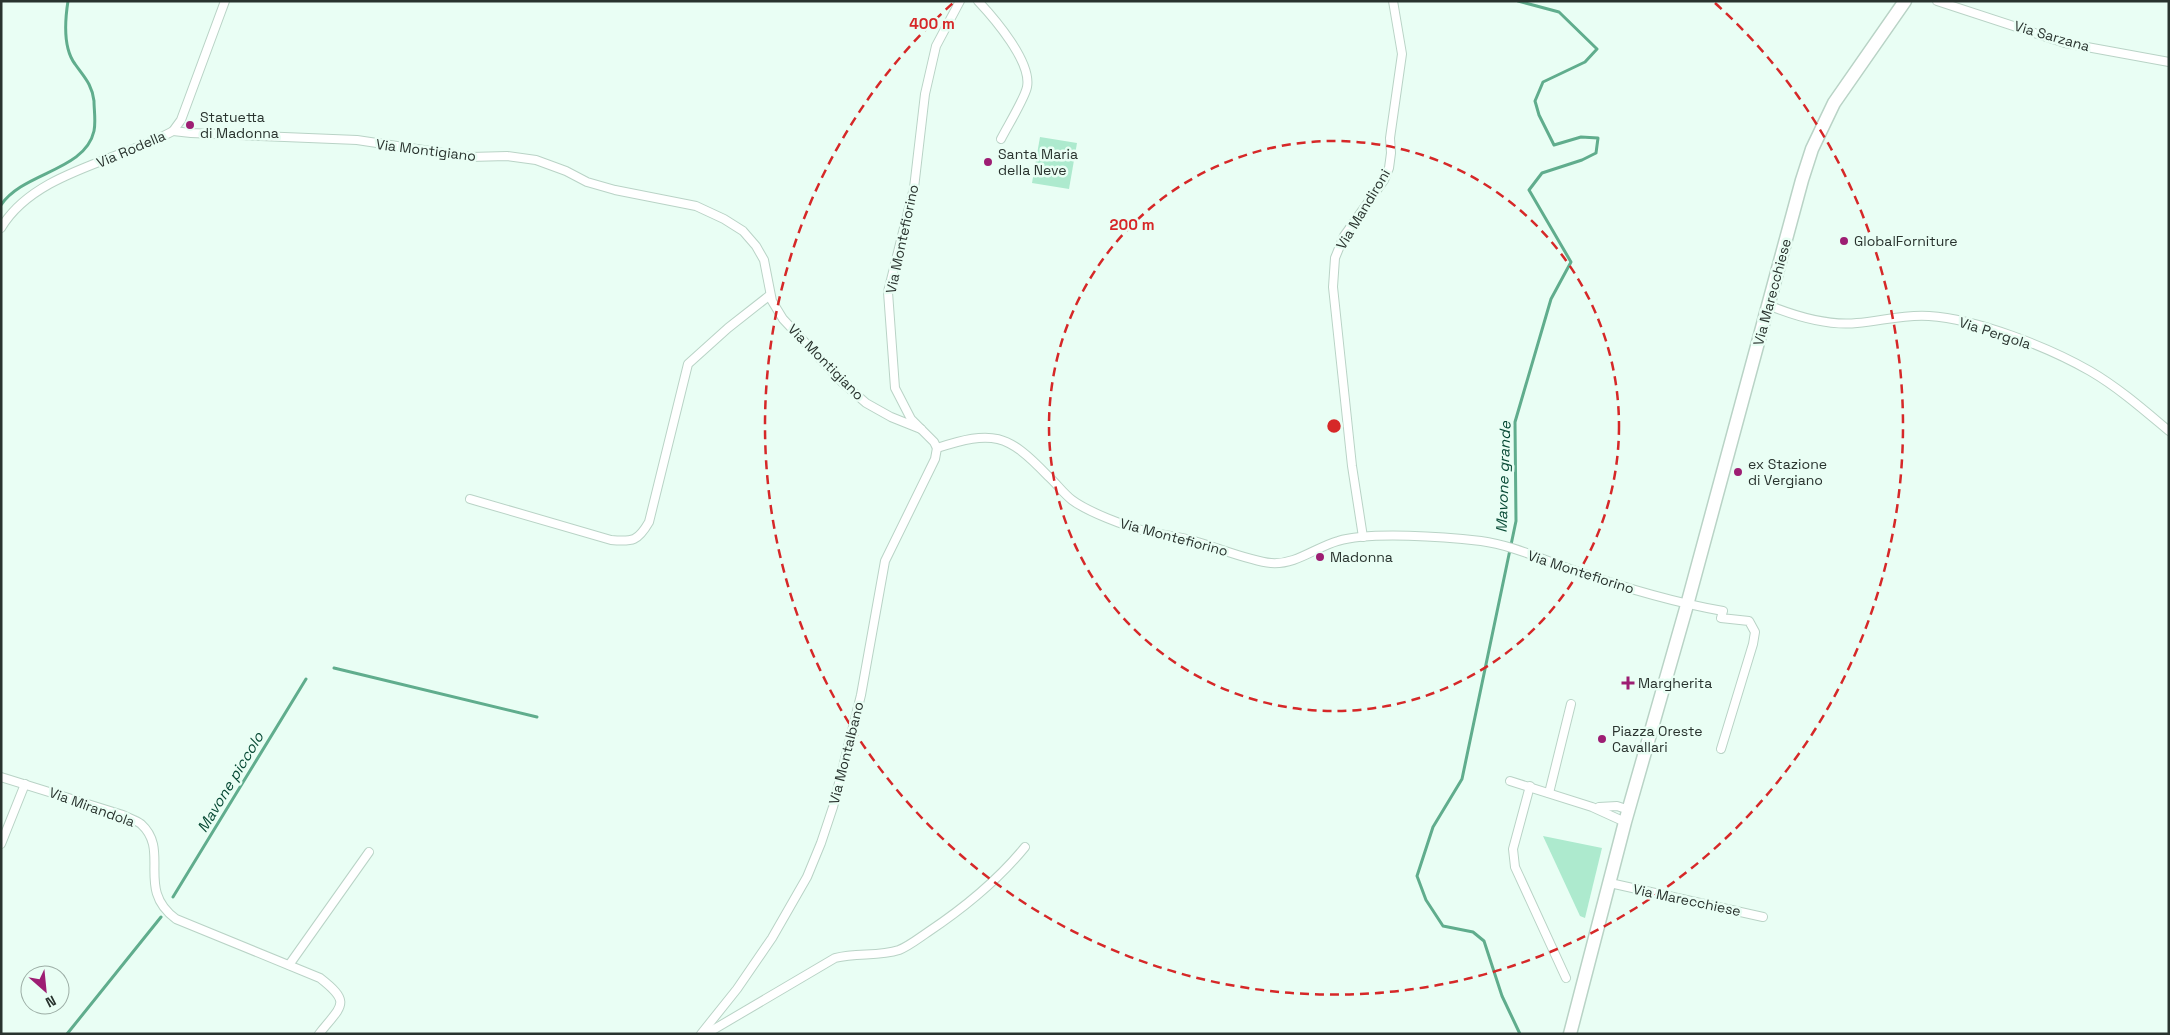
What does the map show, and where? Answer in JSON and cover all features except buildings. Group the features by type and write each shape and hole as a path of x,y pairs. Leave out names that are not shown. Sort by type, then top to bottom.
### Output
{"main road":[{"name":"Via Marecchiese","path":"1570,1034 1627,816 1687,605 1802,180 1823,124 1834,103 1904,1"}],"street":[{"name":"Via Rodella","path":"1,228 8,216 32,194 82,169 173,131 181,120 225,1"},
{"name":"Via Montefiorino","path":"960,1 936,46 926,94 914,188 888,292 895,388 911,419 934,442 937,448 958,441 987,436 1007,442 1028,455 1072,500 1106,518 1143,531 1192,540 1271,563 1296,560 1339,540 1363,537 1451,539 1506,546 1603,580 1687,605"},
{"path":"978,1 992,15 1006,35 1020,58 1027,75 1027,87 1001,139"},
{"name":"Via Mandironi","path":"1363,537 1352,466 1333,287 1334,258 1344,236 1384,180 1389,168 1390,138 1402,54 1393,1"},
{"name":"Via Sarzana","path":"1937,1 2065,43 2169,62"},
{"name":"Via Montigiano","path":"173,131 191,134 357,140 470,157 507,156 536,160 566,171 587,182 637,195 696,206 724,219 743,231 756,246 764,260 770,295 783,319 843,382 866,403 891,417 921,429"},
{"path":"470,499 611,540 629,542 641,536 649,522 688,364 728,328 770,295"},
{"name":"Via Pergola","path":"1768,305 1831,323 1855,323 1897,317 1928,316 1968,322 2011,336 2090,371 2132,399 2169,431"},
{"name":"Via Montalbano","path":"701,1034 737,989 772,938 806,877 821,842 833,807 861,696 885,561 935,459 937,448"},
{"path":"1687,605 1722,611 1721,618 1749,621 1755,632 1721,749"},
{"path":"1549,793 1571,704"},
{"name":"Via Mirandola","path":"1,777 123,815 141,824 151,839 154,853 154,884 157,897 164,910 176,919 320,978 339,994 341,1001 339,1008 319,1034"},
{"path":"1510,781 1627,816"},
{"path":"1,844 25,784"},
{"path":"1530,786 1513,850 1515,866 1566,978"},
{"path":"1592,807 1617,806 1627,816"},
{"path":"706,1034 835,958 852,954 876,954 901,949 946,920 976,896 999,875 1025,846"},
{"path":"288,965 369,852"},
{"name":"Via Marecchiese","path":"1610,883 1763,917"}],"green space":[{"path":"1040,137 1077,143 1069,189 1032,183"},
{"path":"1543,836 1602,848 1585,918 1580,916"}],"waterway":[{"name":"Mavone piccolo","path":"1,205 11,194 24,185 79,155 88,144 94,131 94,101 91,90 68,50 66,25 68,1"},
{"name":"Mavone grande","path":"1518,1 1559,12 1597,49 1585,62 1543,82 1535,101 1539,115 1554,145 1581,137 1598,138 1596,153 1582,160 1542,173 1529,190 1571,262 1551,299 1515,422 1516,521 1462,779 1433,827 1417,876 1426,900 1443,926 1473,932 1484,941 1502,996 1520,1034"},
{"name":"Mavone piccolo","path":"334,668 537,717"},
{"name":"Mavone piccolo","path":"173,897 306,679"},
{"name":"Mavone piccolo","path":"67,1034 161,917"}],"place":[{"name":"Statuetta di Madonna","path":"190,125"},
{"name":"Santa Maria della Neve","path":"988,162"},
{"name":"GlobalForniture","path":"1844,241"},
{"name":"ex Stazione di Vergiano","path":"1738,472"},
{"name":"Madonna","path":"1320,557"},
{"name":"Margherita","path":"1628,683"},
{"name":"Piazza Oreste Cavallari","path":"1602,739"}]}
